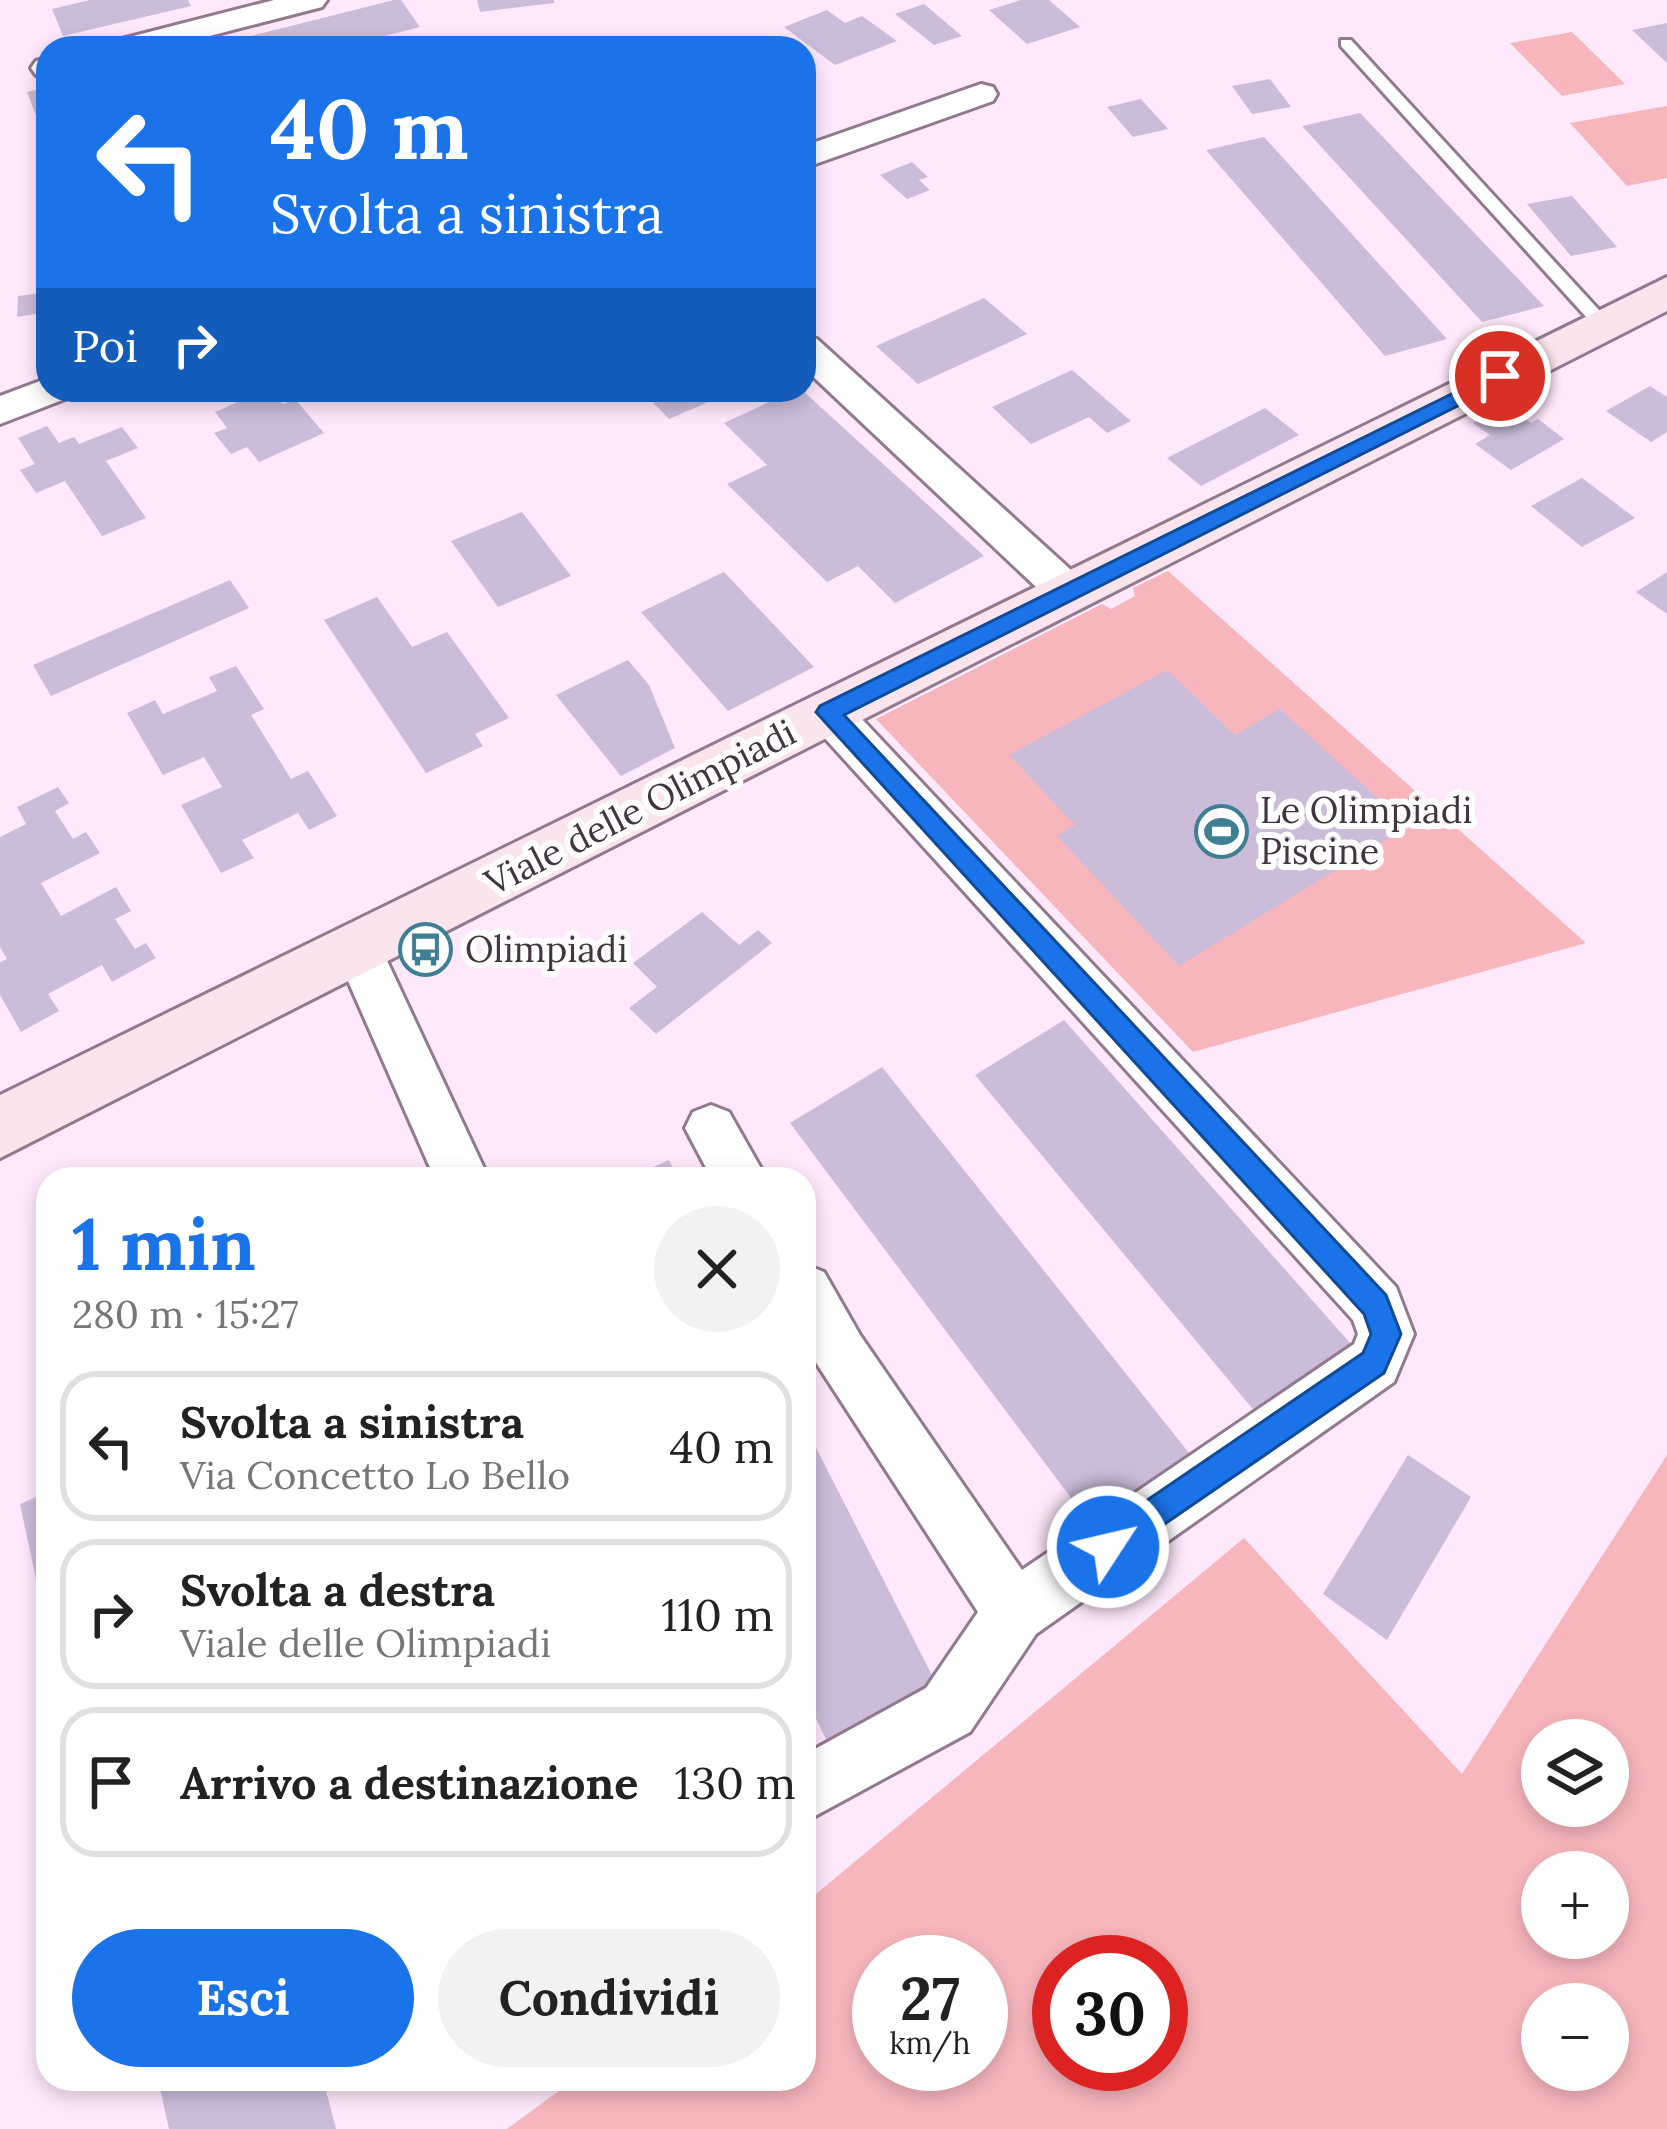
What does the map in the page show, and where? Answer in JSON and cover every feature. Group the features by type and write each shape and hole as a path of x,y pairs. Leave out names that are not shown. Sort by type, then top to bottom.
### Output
{"street":[{"path":"160,36 238,9 311,0"},
{"path":"816,154 981,94"},
{"name":"Viale delle Olimpiadi","path":"0,1128 1667,292"},
{"path":"816,358 1067,591"},
{"path":"0,411 36,396"},
{"path":"816,1783 947,1710 1014,1612 1374,1363 1386,1334 1376,1305 828,712"},
{"path":"358,949 457,1167"},
{"path":"711,1127 733,1167"},
{"path":"816,1311 1014,1612"}],"lane":[{"path":"1346,43 1603,325"}],"shaded area":[{"path":"1572,32 1625,84 1562,96 1510,43"},
{"path":"1667,106 1667,178 1627,186 1570,123"},
{"name":"Le Olimpiadi Piscine","path":"1168,571 1586,943 1193,1052 876,719 1102,604 1111,609 1135,596 1133,588"},
{"path":"1667,1455 1667,2129 507,2129 559,2091 816,2091 816,1894 1244,1538 1462,1774"}],"building":[{"path":"90,0 188,0 191,6 63,36 52,9"},
{"path":"394,0 401,0 420,27 385,36 251,36"},
{"path":"477,0 554,0 554,3 480,12"},
{"path":"1021,0 1049,0 1080,27 1027,44 989,10"},
{"path":"924,4 962,36 934,45 895,14"},
{"path":"827,10 845,23 862,16 897,41 835,65 816,51 816,36 796,36 784,27"},
{"path":"1667,23 1667,63 1632,30"},
{"path":"1270,79 1291,107 1252,114 1232,86"},
{"path":"36,90 36,116 27,92"},
{"path":"1141,99 1168,129 1133,137 1107,107"},
{"path":"1360,113 1544,306 1482,322 1302,126"},
{"path":"1264,137 1447,339 1385,356 1206,150"},
{"path":"912,162 928,177 919,180 930,190 907,199 880,175"},
{"path":"1572,196 1617,247 1571,256 1527,204"},
{"path":"36,294 36,314 17,317 18,296"},
{"path":"984,298 1027,334 918,384 876,346"},
{"path":"1072,370 1131,421 1107,433 1089,417 1031,444 992,407"},
{"path":"1650,386 1667,397 1667,432 1651,442 1606,411"},
{"path":"238,402 298,402 324,433 259,462 247,447 231,454 214,433 227,428 215,412"},
{"path":"653,402 708,402 669,419"},
{"path":"769,402 815,402 984,556 895,603 858,566 827,582 727,484 767,465 724,423"},
{"path":"1506,405 1531,423 1538,419 1564,439 1511,470 1475,444 1490,435 1473,423"},
{"path":"1265,408 1299,435 1201,486 1167,458"},
{"path":"47,426 59,443 74,437 79,444 122,427 138,448 106,461 146,518 102,536 65,481 36,493 20,470 35,464 18,438"},
{"path":"1582,478 1635,518 1582,547 1531,506"},
{"path":"522,512 571,576 498,607 451,541"},
{"path":"724,572 814,667 728,711 641,612"},
{"path":"1667,572 1667,614 1636,592"},
{"path":"230,580 249,608 51,696 33,665"},
{"path":"377,597 412,647 447,632 509,718 475,734 483,746 426,773 324,620"},
{"path":"628,660 649,685 675,748 621,776 556,695"},
{"path":"236,666 264,709 251,715 291,779 308,771 337,816 309,830 298,813 242,840 254,858 221,873 181,805 222,787 204,757 163,775 127,713 155,700 163,714 217,691 209,677"},
{"path":"1167,670 1235,735 1280,709 1408,826 1179,966 1057,836 1075,825 1009,755"},
{"path":"58,787 69,803 55,811 73,839 86,832 100,853 41,883 61,916 116,887 131,911 115,919 135,949 146,943 156,958 112,982 102,965 48,994 59,1011 21,1032 0,995 0,962 7,959 0,947 0,837 26,824 17,807"},
{"path":"702,912 739,945 758,930 772,943 656,1034 629,1008 657,987 633,963"},
{"path":"1064,1020 1351,1344 1256,1413 975,1075"},
{"path":"882,1067 1193,1458 1095,1530 790,1123"},
{"path":"816,1448 937,1685 829,1746 816,1718"},
{"path":"1408,1455 1471,1497 1387,1640 1323,1594"},
{"path":"36,1497 36,1579 20,1504"},
{"path":"161,2091 326,2091 336,2129 169,2129"}],"place":[{"name":"Le Olimpiadi Piscine","path":"1221,831"},
{"name":"Olimpiadi","path":"426,949"}],"route":[{"path":"1108,1547 1374,1363 1386,1334 1376,1305 828,712 1500,376"}]}
